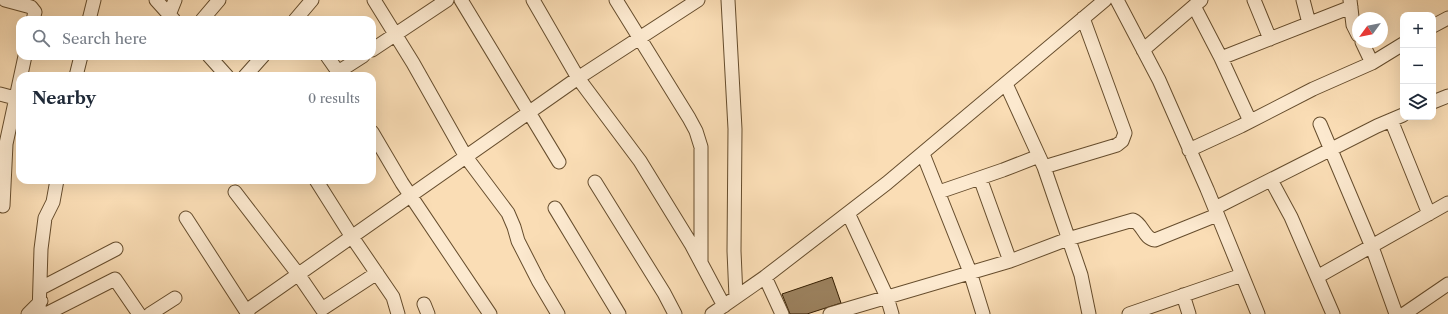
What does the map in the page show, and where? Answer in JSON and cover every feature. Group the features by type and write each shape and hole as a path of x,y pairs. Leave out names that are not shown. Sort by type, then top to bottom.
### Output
{"street":[{"path":"5,0 31,7 35,12 34,16"},
{"path":"90,16 94,0"},
{"path":"156,0 170,16"},
{"path":"171,16 175,0"},
{"path":"206,16 220,0"},
{"path":"300,16 312,0"},
{"path":"374,0 396,34 466,157 508,213 518,241 539,282 558,314"},
{"path":"376,47 447,0"},
{"path":"461,0 559,162"},
{"path":"533,0 578,78 640,161 687,237 724,306"},
{"path":"616,0 696,131 701,147 701,263"},
{"path":"186,218 247,313 298,274 529,112 578,78 698,0"},
{"path":"728,0 735,130 734,251 736,297"},
{"path":"712,314 765,277 923,154 1105,0"},
{"path":"1116,0 1158,80 1216,212 1258,314"},
{"path":"1254,0 1270,39"},
{"path":"1303,0 1309,24"},
{"path":"1143,50 1198,3 1250,122"},
{"path":"1221,58 1309,24 1351,3 1352,14"},
{"path":"939,192 980,178 1117,145 1125,137 1119,116 1083,18"},
{"path":"1436,24 1448,18"},
{"path":"1189,150 1250,122 1313,89 1372,63 1400,46"},
{"path":"1365,48 1372,63"},
{"path":"21,72 24,60"},
{"path":"77,72 80,60"},
{"path":"213,60 223,72"},
{"path":"249,72 259,60"},
{"path":"330,60 339,72"},
{"path":"343,72 358,60"},
{"path":"1006,84 1042,162 1081,275 1089,314"},
{"path":"0,94 15,98"},
{"path":"4,206 6,144 16,94"},
{"path":"1436,101 1448,96"},
{"path":"830,314 1010,260 1068,239 1133,220 1139,224 1150,239 1155,240 1216,212 1271,180 1331,149 1400,116"},
{"path":"1391,120 1428,214"},
{"path":"1320,124 1372,247 1396,314"},
{"path":"376,139 410,196 490,314"},
{"path":"923,154 970,272 983,314"},
{"path":"980,178 1010,260"},
{"path":"1271,180 1291,217 1333,314"},
{"path":"595,182 675,314"},
{"path":"28,314 40,308 41,249 45,218 53,202 56,184"},
{"path":"319,184 352,237 393,297 398,314"},
{"path":"235,192 298,274 322,309 377,273"},
{"path":"1317,277 1448,203"},
{"path":"555,208 619,314"},
{"path":"848,213 887,297 892,314"},
{"path":"41,288 116,249"},
{"path":"1129,314 1242,274"},
{"path":"765,277 782,314"},
{"path":"46,314 115,279 139,314"},
{"path":"1404,314 1448,284"},
{"path":"1183,295 1189,314"},
{"path":"150,314 175,298"}],"building":[{"path":"832,277 841,303 807,314 790,314 782,294"}]}
